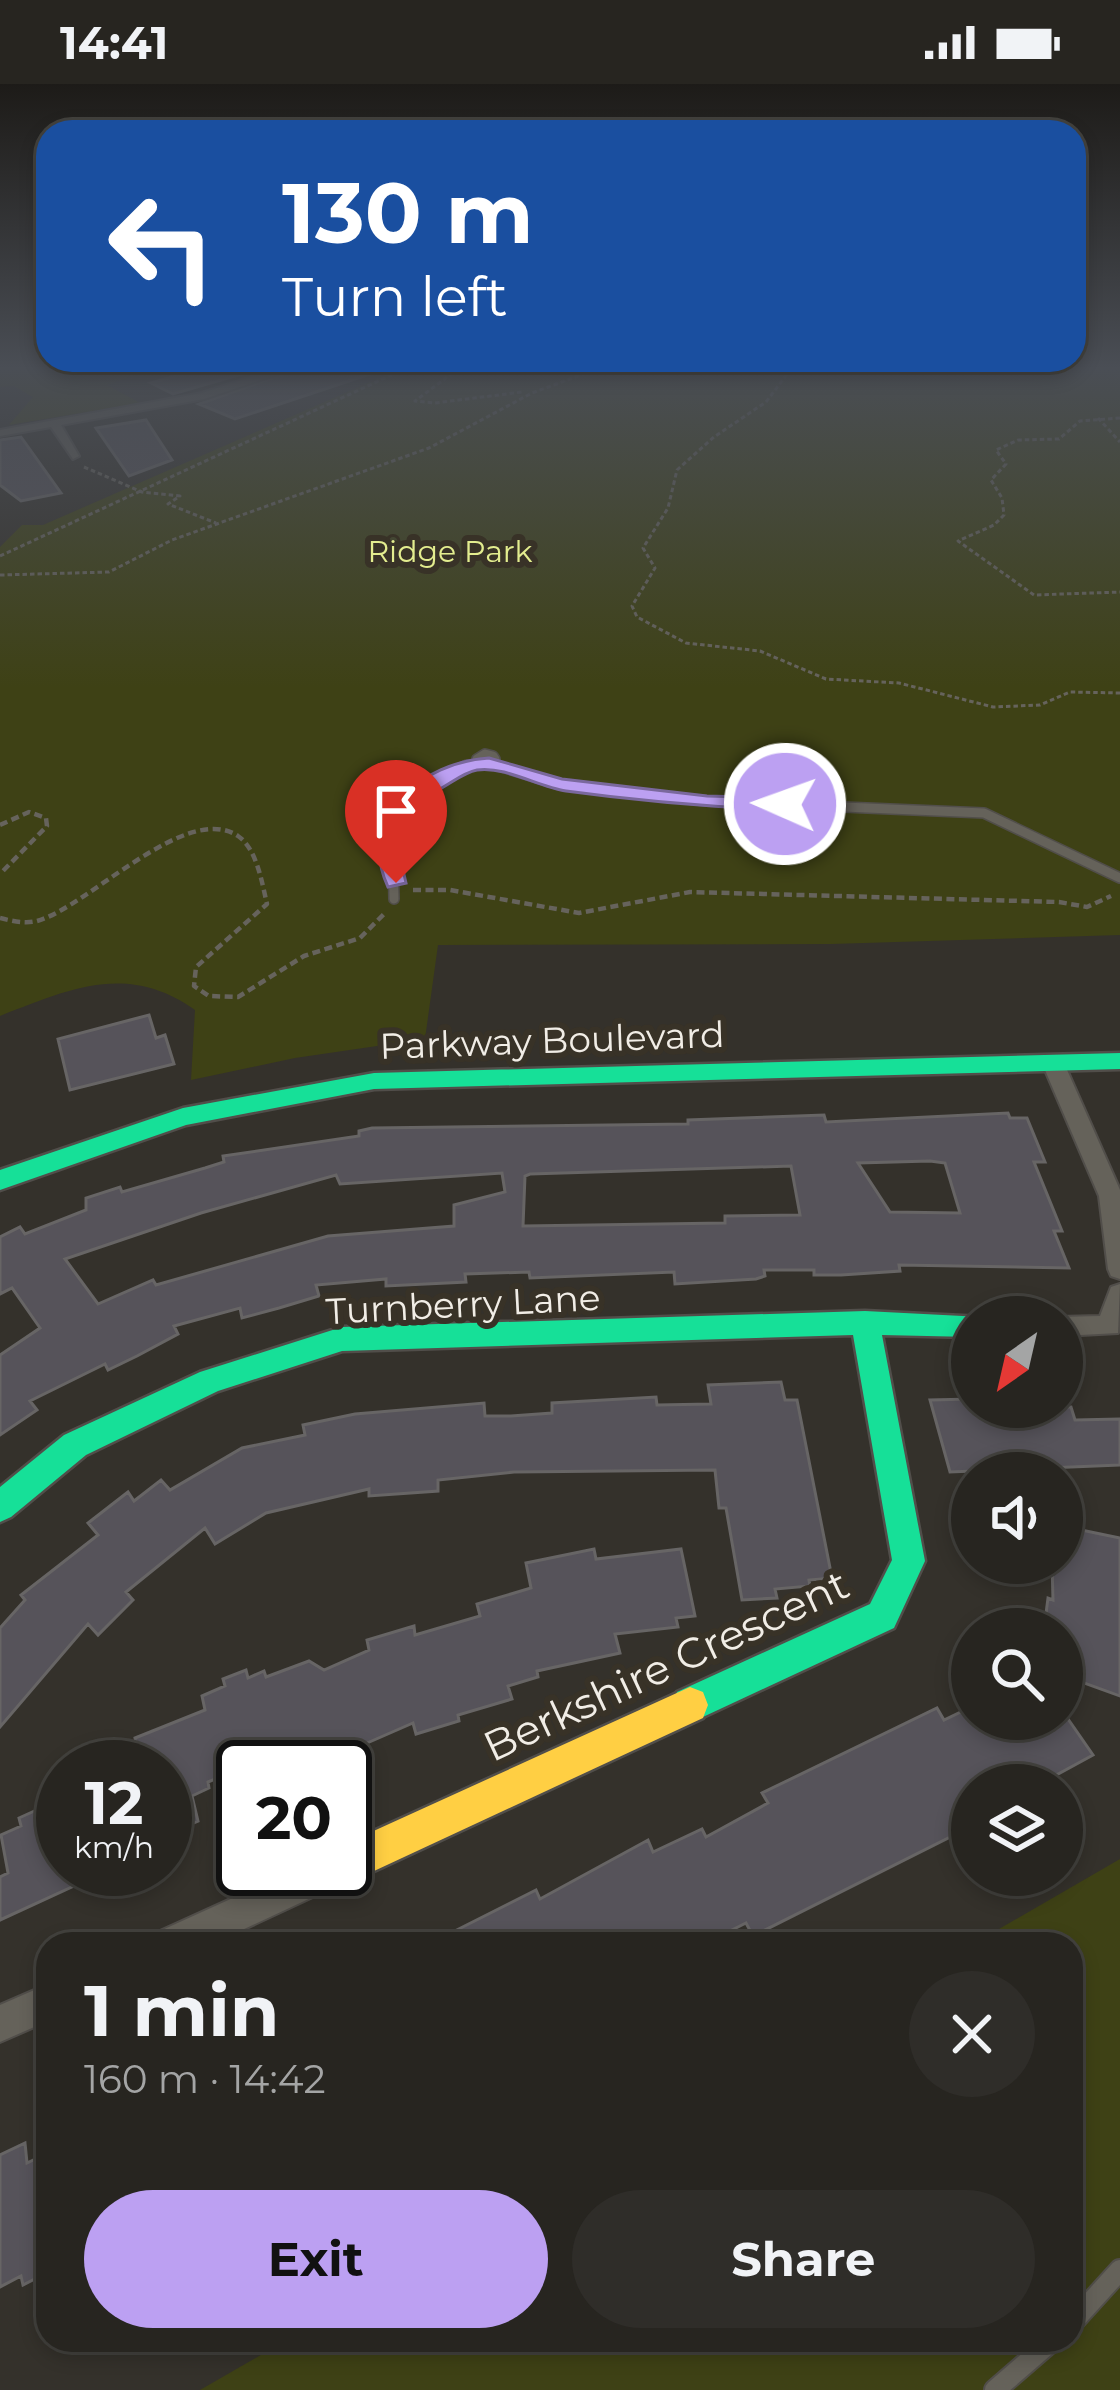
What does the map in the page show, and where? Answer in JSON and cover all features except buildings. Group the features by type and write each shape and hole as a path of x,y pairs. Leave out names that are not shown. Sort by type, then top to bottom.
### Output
{"street":[{"name":"Parkway Boulevard","path":"0,1180 148,1124 274,1094 357,1082 1120,1061"},
{"path":"1053,1063 1111,1196 1120,1270"},
{"path":"1083,1325 1109,1326 1120,1294"},
{"name":"Berkshire Crescent","path":"372,1852 882,1616 909,1561 865,1323"},
{"name":"Turnberry Lane","path":"0,1507 75,1445 210,1381 342,1339 951,1324"},
{"path":"199,1932 277,1896"},
{"path":"0,2024 36,2008"}],"lane":[{"path":"394,899 392,818 406,801 472,762 560,785 692,800 984,813 1120,878"},
{"path":"1083,2314 1120,2270"},
{"path":"995,2390 1039,2352"}],"path":[{"path":"97,473 142,492 180,496 168,504 176,512 210,517 216,523"},
{"path":"0,556 183,473"},
{"path":"0,575 98,575 216,523 359,473"},
{"path":"676,473 668,508 643,548 655,568 632,606 637,617 686,643 760,650 826,679 911,686 964,703 1021,707 1070,692 1120,693"},
{"path":"998,473 991,480 1002,498 1004,515 994,525 958,541 1034,595 1120,592"},
{"path":"0,825 29,812 46,818 47,826 0,874"},
{"path":"0,918 43,920 186,835 216,827 235,832 254,862 267,904 206,955 193,975 200,991 227,999 253,992 303,957 356,944 377,927 394,899 421,889 579,913 690,892 1087,907 1120,892"}],"green space":[{"name":"Ridge Park","path":"163,473 1120,473 1120,935 831,944 438,945 425,1039 295,1058 191,1080 195,1010 170,995 146,987 98,985 0,1016 0,547 22,525 43,525"},
{"path":"1120,1859 1120,2390 200,2390 266,2352 1083,2352 1083,1932 994,1932 1056,1896 1083,1896 1083,1880"}],"traffic: fast":[{"path":"0,1180 183,1117 374,1081 1120,1061"},
{"path":"0,1507 75,1445 210,1381 342,1339 865,1323 951,1325"},
{"path":"690,1705 882,1616 909,1561 865,1323"}],"traffic: slow":[{"path":"372,1852 690,1705"}],"route":[{"path":"396,883 391,862 392,818 406,801 467,765 489,764 560,785 785,804"}]}
